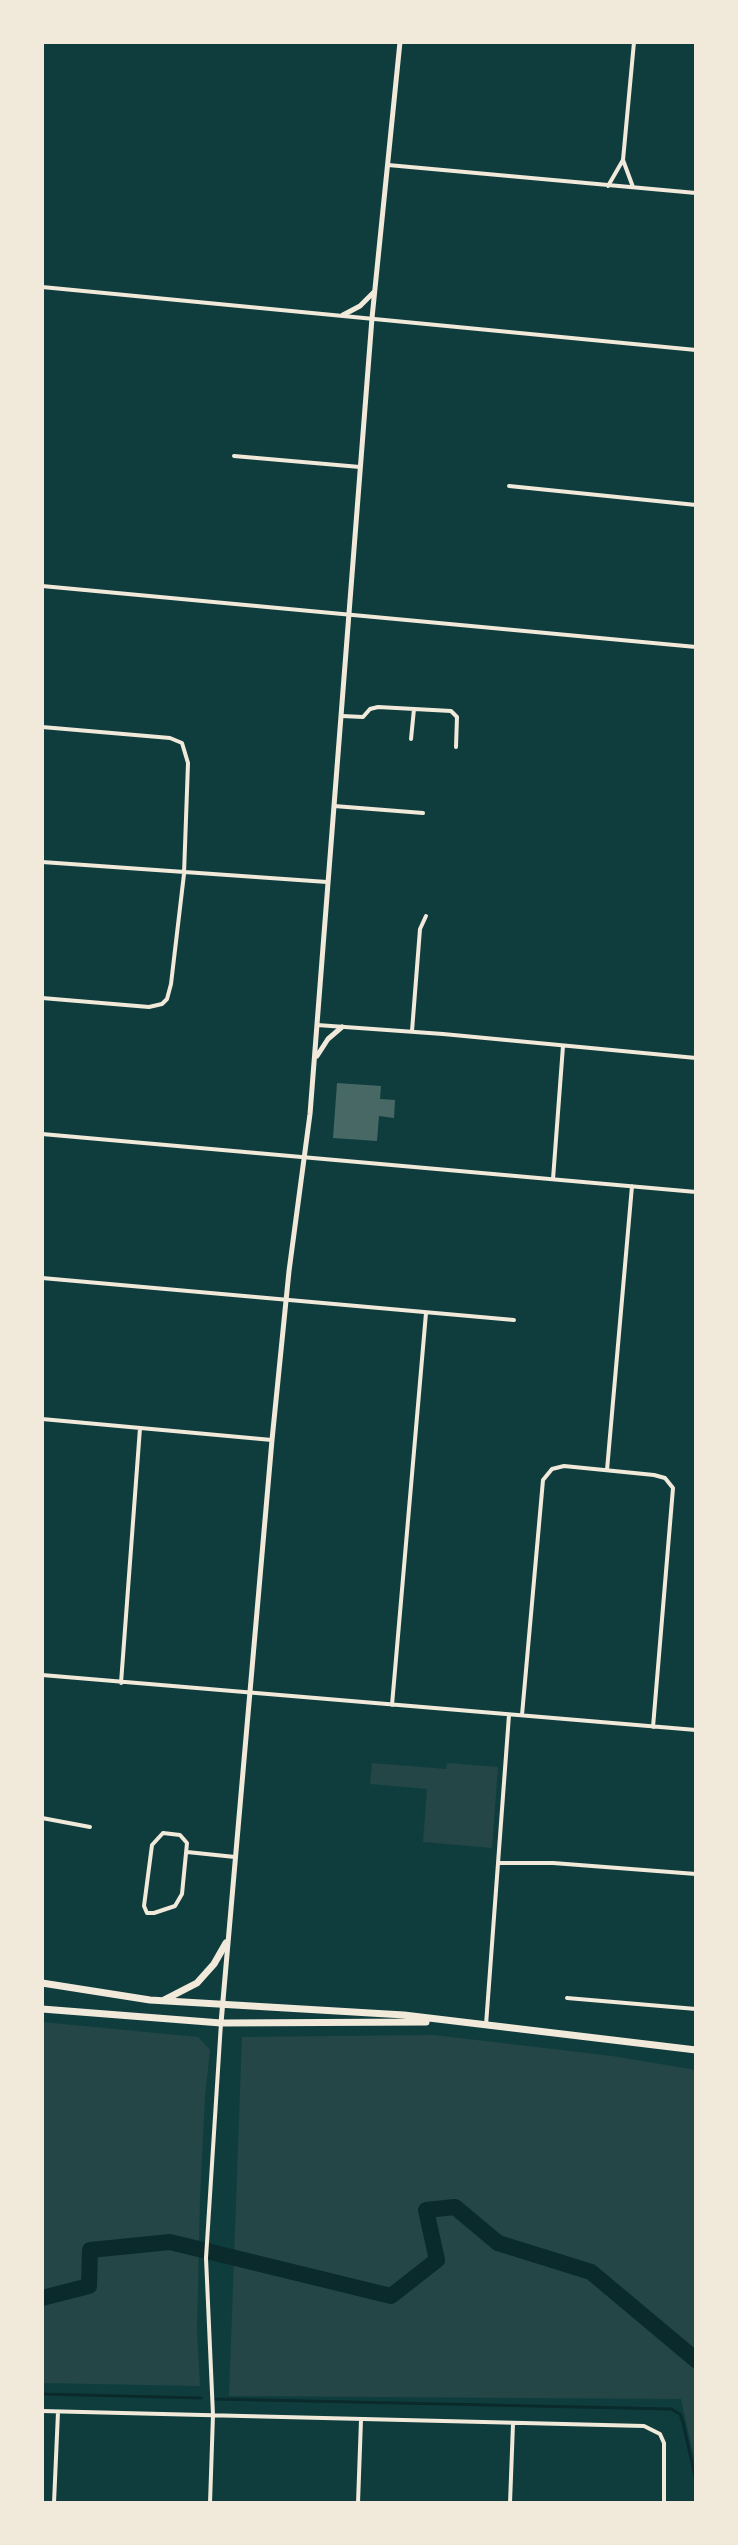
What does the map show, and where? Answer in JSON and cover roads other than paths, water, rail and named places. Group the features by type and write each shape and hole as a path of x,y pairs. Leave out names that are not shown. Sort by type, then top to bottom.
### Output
{"main road":[{"path":"162,2001 197,1983 214,1964 226,1943"},
{"path":"42,1983 162,2001 404,2015 696,2050"},
{"path":"42,2009 221,2023 441,2021"}],"street":[{"path":"210,2503 213,2415 206,2258 226,1943 286,1299 314,1060 372,318 400,42"},
{"path":"608,186 623,160 634,42"},
{"path":"623,160 633,187"},
{"path":"387,165 696,193"},
{"path":"42,287 696,350"},
{"path":"343,315 360,306 375,290"},
{"path":"234,456 360,467"},
{"path":"509,486 696,505"},
{"path":"42,586 696,647"},
{"path":"342,716 363,717 374,707 456,714 456,747"},
{"path":"411,739 414,709"},
{"path":"42,727 170,738 182,743 187,753 184,874 168,996 162,1004 149,1007 42,998"},
{"path":"334,806 423,813"},
{"path":"42,862 327,882"},
{"path":"412,1031 420,929 426,916"},
{"path":"317,1025 696,1058"},
{"path":"314,1060 328,1039 342,1027"},
{"path":"552,1180 563,1046"},
{"path":"42,1134 696,1192"},
{"path":"607,1470 632,1186"},
{"path":"42,1278 514,1320"},
{"path":"392,1705 426,1312"},
{"path":"42,1419 272,1440"},
{"path":"121,1683 140,1428"},
{"path":"522,1716 543,1480 552,1469 564,1466 660,1477 670,1482 673,1488 653,1727"},
{"path":"42,1675 696,1730"},
{"path":"486,2025 509,1715"},
{"path":"42,1818 90,1827"},
{"path":"163,1833 180,1835 186,1840 187,1852 179,1902 169,1909 147,1913 144,1906 155,1840 163,1833"},
{"path":"187,1852 235,1857"},
{"path":"499,1863 553,1863 696,1874"},
{"path":"567,1998 696,2009"},
{"path":"42,2411 637,2425 654,2429 660,2434 666,2454 664,2503"},
{"path":"54,2503 58,2412"},
{"path":"358,2503 361,2420"},
{"path":"510,2503 513,2424"}],"waterway":[{"path":"42,2298 89,2286 90,2250 170,2242 391,2296 437,2260 426,2210 455,2207 498,2243 591,2272 696,2360"},
{"path":"42,2394 201,2398"},
{"path":"215,2399 671,2409 680,2414 683,2422 696,2481"}]}
